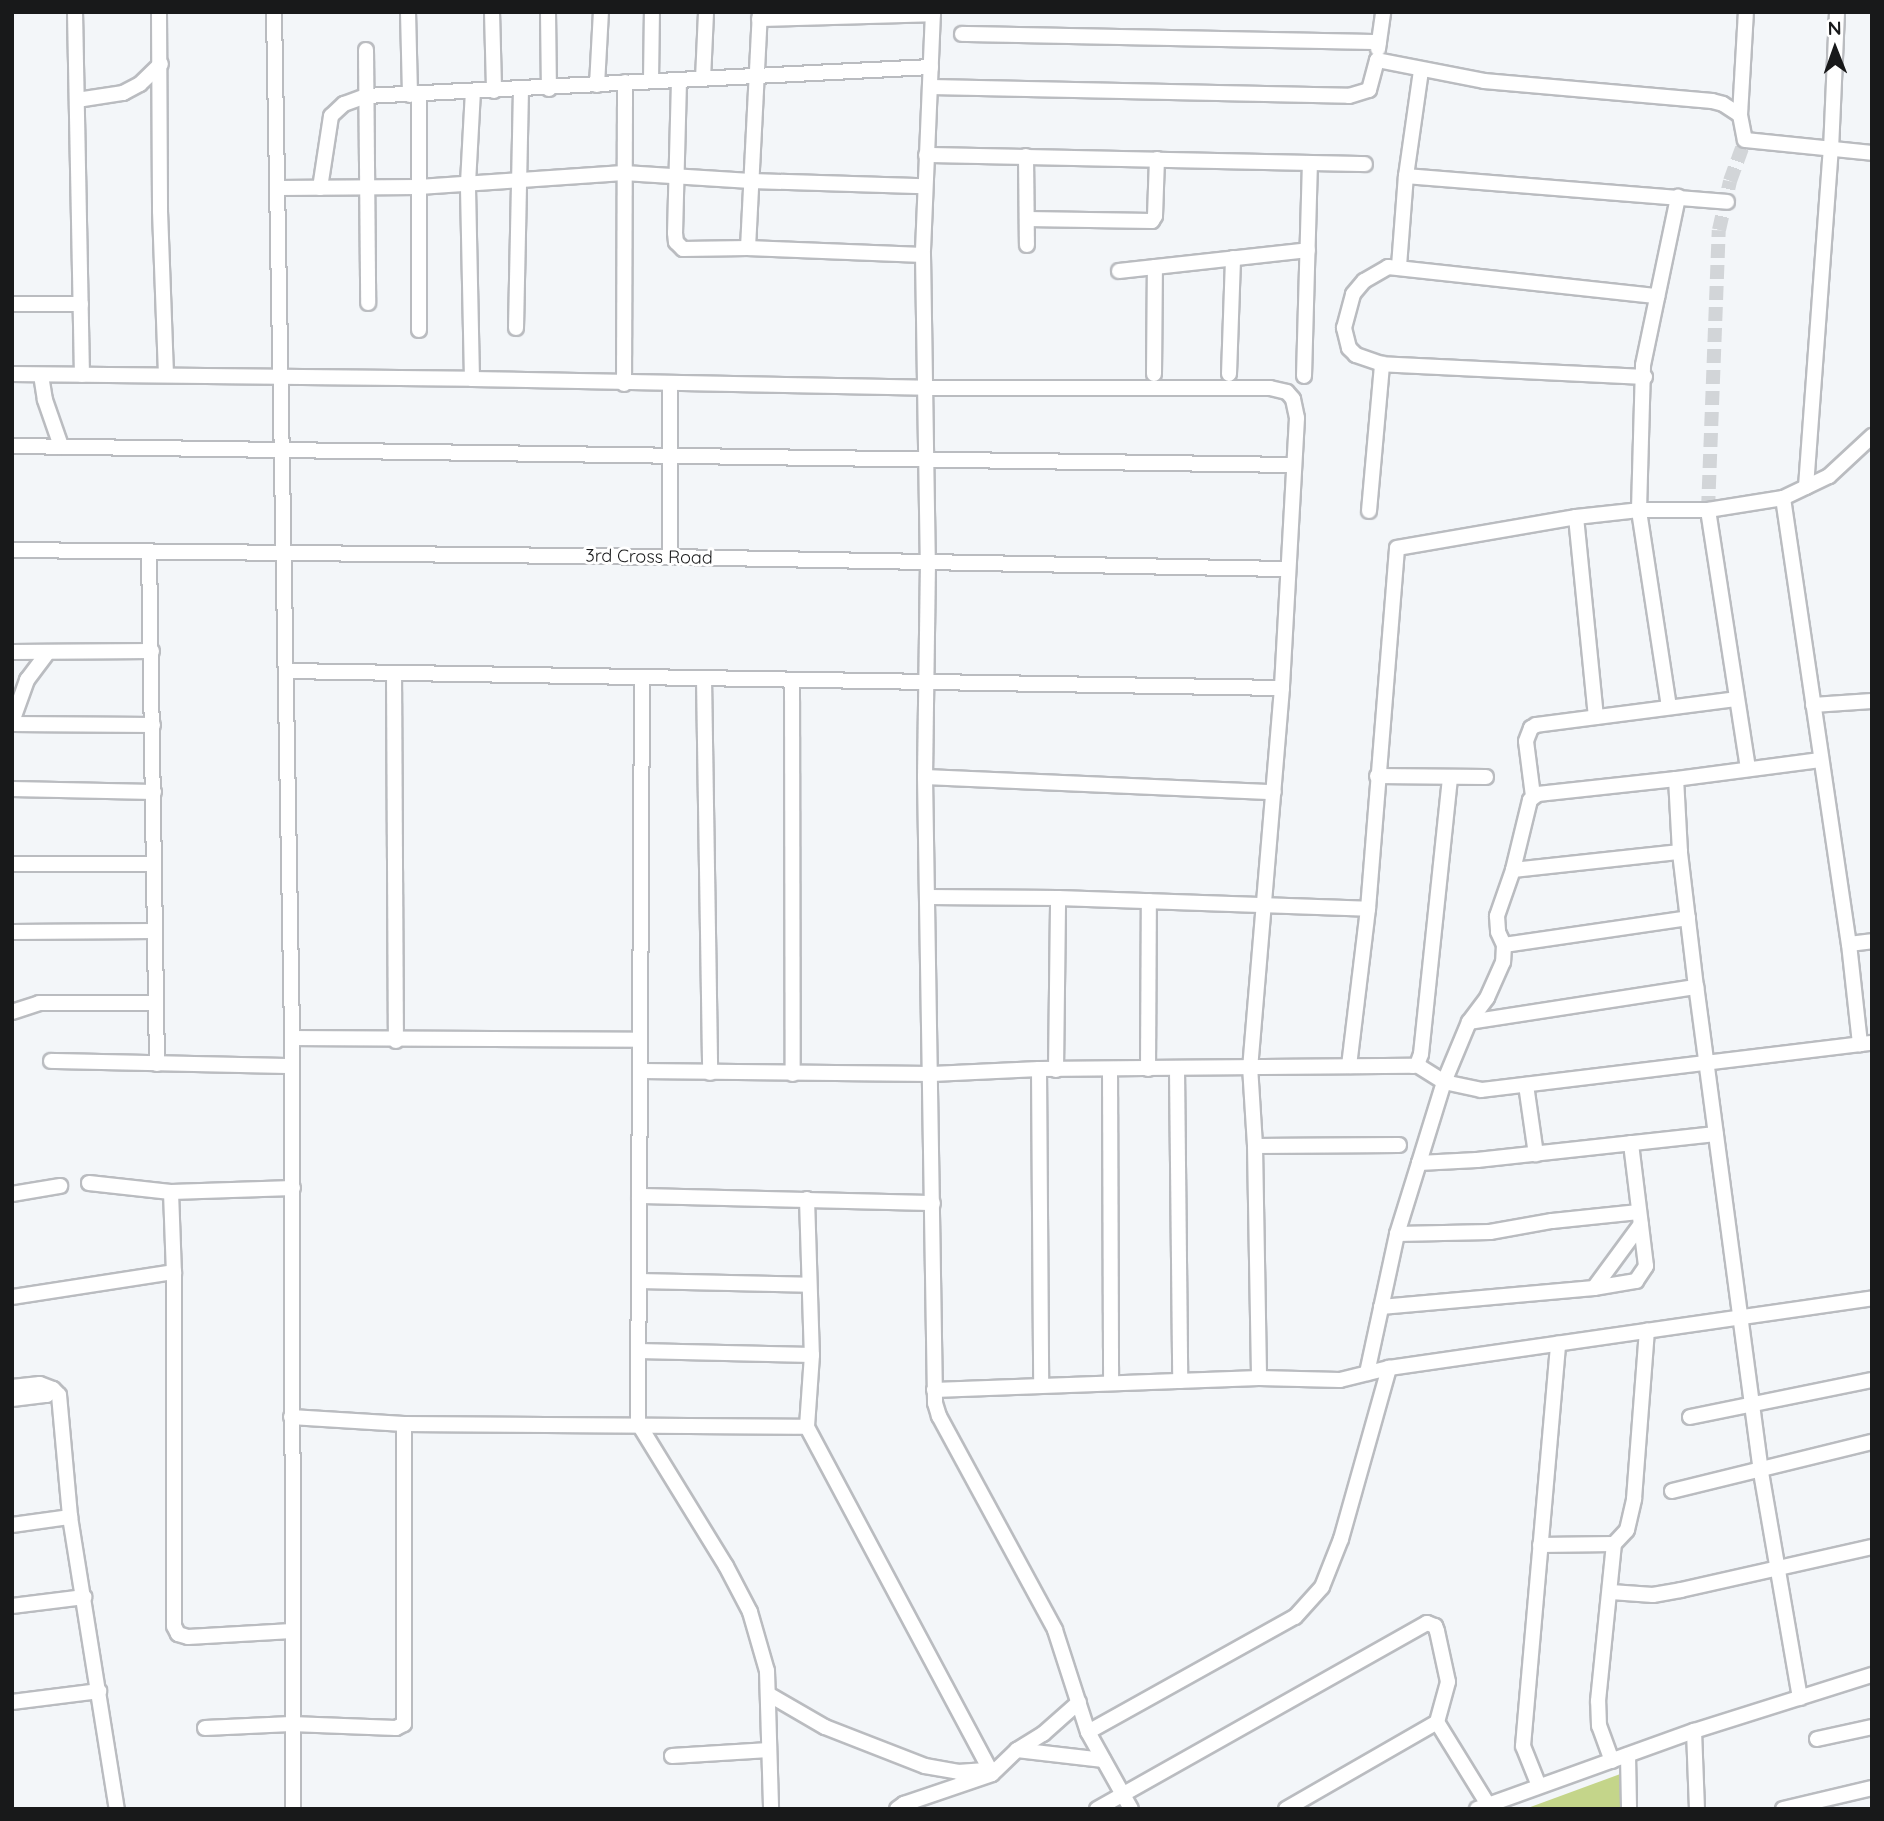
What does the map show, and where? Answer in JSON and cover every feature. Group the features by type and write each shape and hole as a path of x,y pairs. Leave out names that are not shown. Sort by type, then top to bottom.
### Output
{"street":[{"path":"75,12 82,375"},
{"path":"159,12 160,211 166,375"},
{"path":"274,12 284,449 292,1038 293,1809"},
{"path":"408,12 419,187 419,330"},
{"path":"492,12 494,91"},
{"path":"548,12 549,89"},
{"path":"597,85 601,12"},
{"path":"651,81 652,12"},
{"path":"703,79 706,12"},
{"path":"931,86 1349,96 1369,90 1377,60 1382,12"},
{"path":"1746,12 1740,115 1745,140 1872,153"},
{"path":"1806,487 1837,12"},
{"path":"748,248 760,16 933,13 923,255 928,562 925,777 932,1074 934,1390 939,1416 1055,1630 1088,1732 1131,1809"},
{"path":"962,34 1379,42"},
{"path":"366,50 368,303"},
{"path":"1377,60 1484,81 1712,101 1723,104 1740,115"},
{"path":"77,100 123,93 140,84 161,64"},
{"path":"320,188 331,117 344,104 366,96 549,89 757,74 931,67"},
{"path":"1399,266 1406,176 1422,70"},
{"path":"679,80 675,233 679,246 691,251 748,248 923,255"},
{"path":"624,384 625,82"},
{"path":"516,328 521,90"},
{"path":"472,92 468,183 472,379"},
{"path":"926,155 1365,164"},
{"path":"1026,156 1027,245"},
{"path":"1027,219 1152,221 1155,216 1157,159"},
{"path":"1304,376 1310,163"},
{"path":"278,188 419,187 624,173 677,174 751,181 924,186"},
{"path":"1406,176 1727,202"},
{"path":"1668,707 1639,510 1645,377 1643,365 1678,197"},
{"path":"1119,271 1308,250"},
{"path":"1229,374 1233,258"},
{"path":"1645,377 1382,363 1356,355 1349,348 1344,328 1353,294 1364,281 1388,267 1399,266 1657,296"},
{"path":"1154,374 1155,267"},
{"path":"12,304 81,304"},
{"path":"1369,511 1382,363"},
{"path":"12,374 927,388 1280,388 1293,399 1296,407 1282,688 1250,1066 1255,1146 1259,1378"},
{"path":"41,374 45,400 61,446"},
{"path":"670,383 670,557"},
{"path":"1349,1066 1368,909 1397,548 1576,517 1639,510 1708,510 1783,498 1829,476 1871,437"},
{"path":"12,446 1293,466"},
{"path":"641,1071 932,1074 1039,1069 1417,1065 1444,1082 1481,1090 1866,1044 1783,498"},
{"path":"1708,510 1748,769"},
{"path":"1576,517 1595,718"},
{"name":"3rd Cross Road","path":"12,550 670,557 1286,569"},
{"path":"149,551 157,1064"},
{"path":"12,652 152,651"},
{"path":"48,652 27,680 12,723 153,725"},
{"path":"287,671 1282,688"},
{"path":"394,673 396,1041"},
{"path":"642,677 638,1423 726,1566 750,1612 764,1653 768,1694 771,1809"},
{"path":"704,677 710,1073"},
{"path":"792,680 793,1074"},
{"path":"1367,1373 1397,1234 1444,1082 1469,1022 1487,998 1503,962 1504,946 1496,924 1533,796 1526,741 1531,728 1736,699"},
{"path":"1813,705 1872,701"},
{"path":"1533,796 1821,760"},
{"path":"1377,776 1486,777"},
{"path":"925,777 1274,792"},
{"path":"1417,1065 1450,778"},
{"path":"1676,779 1680,852 1696,987 1761,1472 1800,1698"},
{"path":"12,789 154,792"},
{"path":"1513,870 1680,852"},
{"path":"12,864 152,864"},
{"path":"928,897 1058,898 1368,909"},
{"path":"1056,1070 1058,898"},
{"path":"1148,1069 1149,901"},
{"path":"1504,946 1688,918"},
{"path":"12,932 154,931"},
{"path":"1849,944 1872,941"},
{"path":"1469,1022 1696,987"},
{"path":"12,1012 38,1003 155,1003"},
{"path":"292,1038 396,1041 640,1040"},
{"path":"51,1061 291,1066"},
{"path":"1039,1069 1041,1385"},
{"path":"1110,1069 1111,1382"},
{"path":"1177,1069 1180,1381"},
{"path":"1526,1085 1536,1154"},
{"path":"1419,1163 1536,1154 1716,1134"},
{"path":"1381,1307 1594,1288 1626,1284 1643,1275 1646,1266 1630,1143"},
{"path":"1255,1146 1399,1145"},
{"path":"89,1184 170,1192 293,1188"},
{"path":"12,1194 60,1186"},
{"path":"170,1192 174,1272 174,1626 178,1634 188,1637 292,1632"},
{"path":"639,1196 933,1203"},
{"path":"807,1199 812,1355 807,1427 990,1772"},
{"path":"1397,1234 1490,1232 1552,1221 1640,1218"},
{"path":"1594,1288 1640,1218"},
{"path":"12,1297 174,1272"},
{"path":"639,1281 809,1285"},
{"path":"934,1390 1259,1378 1326,1381 1389,1368 1872,1298"},
{"path":"1612,1761 1599,1726 1598,1701 1614,1544 1627,1530 1632,1512 1647,1330"},
{"path":"1539,1786 1523,1746 1558,1343"},
{"path":"638,1351 812,1355"},
{"path":"1088,1732 1295,1617 1322,1587 1341,1539 1389,1368"},
{"path":"1690,1416 1872,1380"},
{"path":"12,1387 40,1384 53,1389 60,1399 70,1517 117,1809"},
{"path":"12,1399 43,1396 53,1389"},
{"path":"291,1417 404,1424 638,1423 807,1427"},
{"path":"205,1728 291,1724 396,1728 404,1724 404,1424"},
{"path":"1672,1492 1761,1472 1872,1442"},
{"path":"12,1525 70,1517"},
{"path":"1541,1545 1614,1544"},
{"path":"1611,1592 1653,1595 1779,1570 1872,1547"},
{"path":"12,1606 84,1597"},
{"path":"1097,1809 1427,1623 1435,1626 1448,1682 1437,1722 1482,1806 1694,1731 1872,1675"},
{"path":"12,1702 99,1691"},
{"path":"768,1694 825,1727 925,1766 958,1772 990,1772"},
{"path":"897,1809 990,1772 1017,1750 1044,1734 1079,1702"},
{"path":"1286,1809 1437,1722"},
{"path":"1817,1739 1872,1727"},
{"path":"1694,1731 1697,1809"},
{"path":"672,1756 769,1750"},
{"path":"1017,1750 1103,1760"},
{"path":"1628,1755 1629,1809"},
{"path":"1783,1809 1872,1788"}],"green space":[{"path":"1623,1773 1625,1809 1525,1809"}],"tunnel":[{"path":"1708,510 1719,230 1730,181 1745,140"}]}
